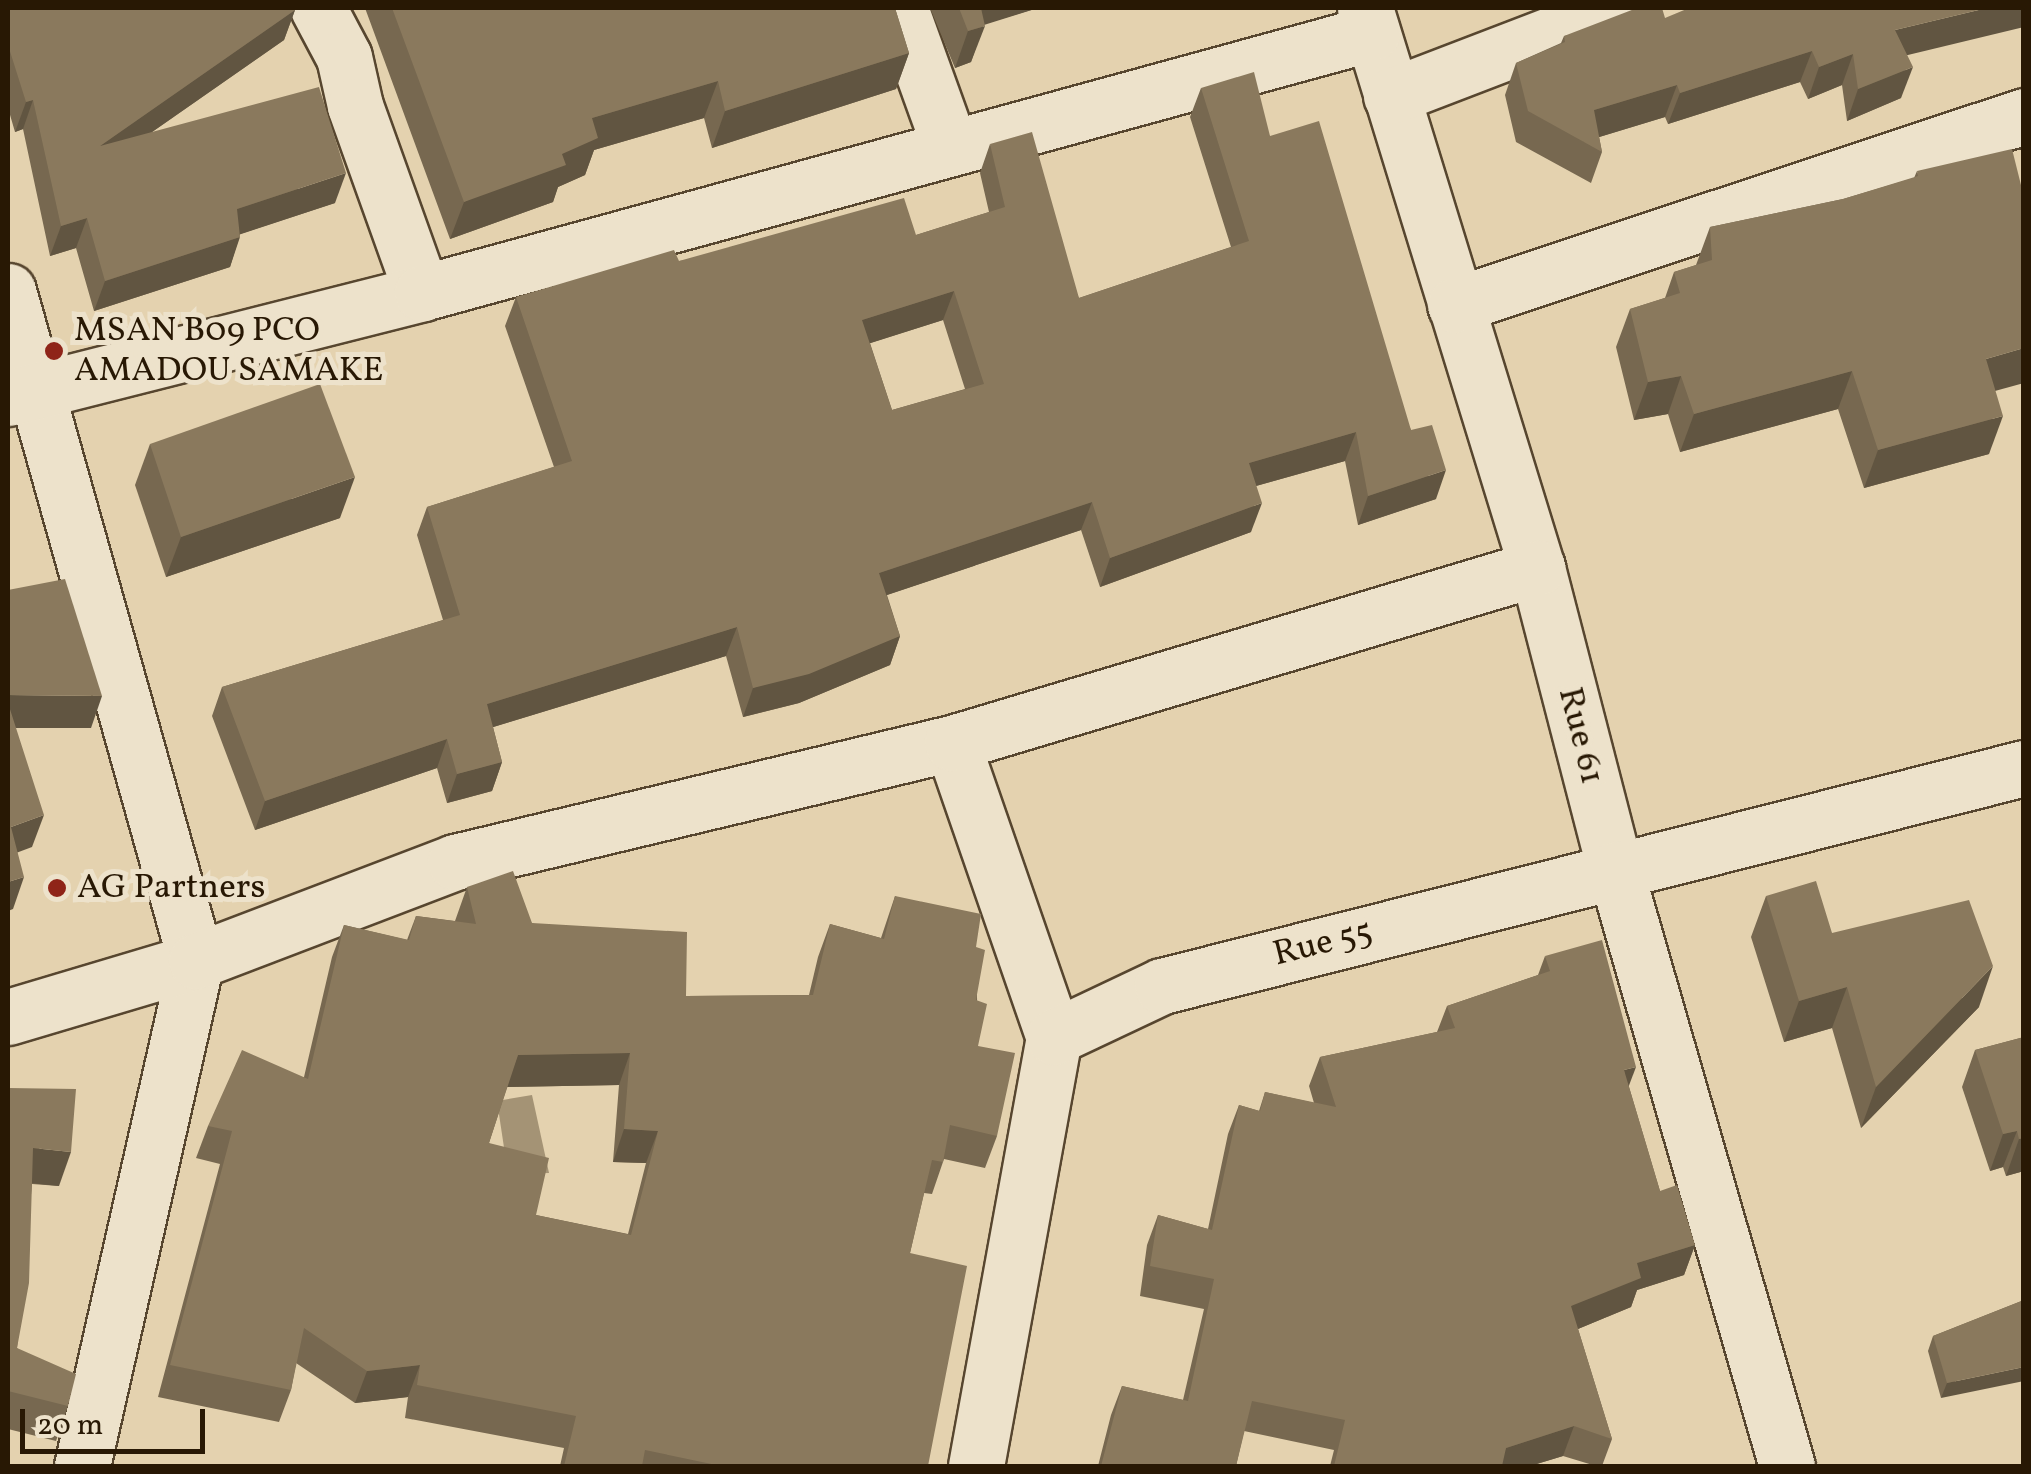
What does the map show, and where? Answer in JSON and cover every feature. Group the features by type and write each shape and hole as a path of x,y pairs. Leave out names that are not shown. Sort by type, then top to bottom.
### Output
{"street":[{"path":"318,8 344,56 355,106 422,292"},
{"path":"900,8 950,144"},
{"path":"1391,96 1620,8"},
{"path":"21,393 422,292 950,144 1368,20"},
{"name":"Rue 61","path":"1368,20 1538,568 1615,870 1787,1466"},
{"path":"1455,305 2024,116"},
{"path":"8,291 21,393 196,961 82,1466"},
{"path":"8,1017 196,961 455,862 952,743 1538,568"},
{"path":"952,743 1054,1037 976,1466"},
{"name":"Rue 55","path":"1054,1037 1162,986 2024,768"}],"shaded area":[{"path":"532,1095 549,1173 508,1174 497,1101"}],"building":[{"path":"8,8 294,8 100,146 319,87 346,173 237,209 240,237 105,281 87,218 61,226 33,100 26,102 8,45"},
{"path":"392,8 895,8 909,53 725,111 718,81 592,118 598,138 562,154 566,165 464,202"},
{"path":"959,8 981,8 985,26 968,31"},
{"path":"1637,8 1662,8 1665,18 1689,8 1987,8 1895,30 1913,67 1858,89 1853,54 1819,67 1812,51 1680,93 1677,85 1594,110 1602,152 1528,111 1516,63 1565,42 1564,36"},
{"path":"1254,72 1270,136 1319,121 1411,430 1432,425 1446,470 1368,496 1356,432 1249,463 1262,503 1110,558 1092,502 879,573 900,636 809,674 753,688 737,627 487,704 502,762 457,774 447,739 265,801 222,687 460,615 427,507 572,461 516,297 674,250 679,261 904,198 916,235 1005,207 990,144 1032,132 1079,298 1249,241 1201,88","holes":["954,291 984,384 892,410 862,320"]},
{"path":"2012,149 2024,197 2024,348 1986,359 2003,416 1878,450 1852,371 1694,414 1681,376 1648,382 1630,309 1680,293 1674,272 1712,260 1710,227 1843,199 1918,176 1917,171"},
{"path":"320,384 355,477 181,537 150,444"},
{"path":"65,579 102,696 8,695 8,590"},
{"path":"8,703 44,815 11,827 24,877 8,882"},
{"path":"513,871 532,923 687,932 686,996 813,995 830,924 884,939 895,896 981,914 976,947 985,950 976,1000 987,1004 978,1046 1015,1053 997,1136 950,1125 943,1162 932,1160 910,1253 967,1266 928,1466 721,1466 645,1450 642,1466 564,1466 576,1416 417,1385 420,1365 367,1371 304,1328 291,1390 170,1365 232,1131 208,1126 242,1050 308,1079 344,925 409,940 416,916 476,924 467,887","holes":["630,1053 624,1129 658,1131 631,1235 536,1215 549,1158 489,1143 518,1055"]},
{"path":"1816,881 1832,933 1969,900 1993,966 1876,1087 1847,987 1799,1001 1766,896"},
{"path":"1602,940 1636,1067 1624,1070 1660,1191 1677,1185 1695,1245 1637,1263 1641,1278 1571,1306 1612,1439 1574,1426 1506,1448 1502,1466 1334,1466 1345,1420 1252,1401 1236,1466 1101,1466 1122,1386 1188,1401 1214,1279 1150,1266 1158,1215 1212,1230 1239,1105 1260,1111 1265,1092 1336,1107 1320,1057 1455,1028 1447,1006 1550,971 1545,956"},
{"path":"2024,1037 2024,1138 2019,1139 2017,1131 2003,1134 1975,1050"},
{"path":"8,1088 76,1089 71,1152 33,1148 29,1283 17,1348 76,1374 68,1406 8,1391"},
{"path":"2024,1300 2024,1367 1947,1383 1933,1336"}],"place":[{"name":"MSAN B09 PCO AMADOU SAMAKE","path":"54,351"},
{"name":"AG Partners","path":"57,888"}]}
